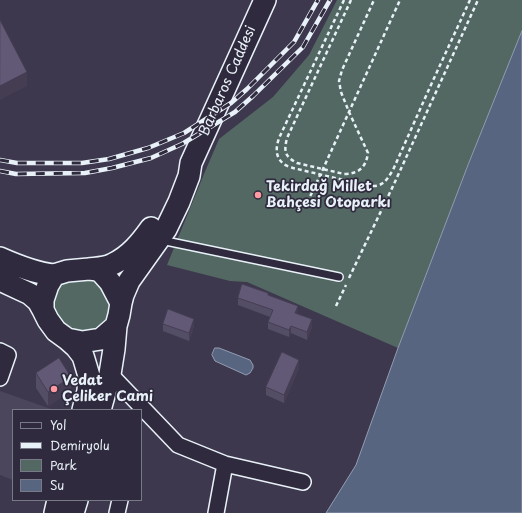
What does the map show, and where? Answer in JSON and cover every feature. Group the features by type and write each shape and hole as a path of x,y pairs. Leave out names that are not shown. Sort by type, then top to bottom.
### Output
{"street":[{"name":"Barbaros Caddesi","path":"191,163 265,0"},
{"path":"100,409 110,374 116,326 121,302 129,281 166,229 189,176 191,163"},
{"path":"0,258 17,266 41,274 54,275 67,271 102,268 112,265 126,257 139,245 153,226 177,180 191,163"},
{"path":"89,269 98,270 102,273 110,282 121,302"},
{"path":"43,310 43,300 48,284 54,275"},
{"path":"0,280 30,294 38,301 48,320 56,331 76,347 83,356 89,376 88,391 83,409"},
{"path":"67,339 82,342 101,339 116,326"},
{"path":"0,378 4,353"},
{"path":"110,374 137,409"},
{"path":"142,415 178,445 225,464 303,482"},
{"path":"216,513 225,464"},
{"path":"55,513 58,501"},
{"path":"74,513 77,501"},
{"path":"117,513 120,501"}],"lane":[{"path":"158,239 339,277"}],"path":[{"path":"344,0 276,145 276,152 284,164 293,168 369,186 375,186 386,181 393,170 470,0"},
{"path":"351,0 287,138 285,147 287,155 291,160 297,163 344,174 351,174 364,166 368,153 348,112 339,81 342,70 374,0"},
{"path":"301,205 307,203 400,0"},
{"path":"336,306 478,0"}],"shaded area":[{"path":"0,391 51,409 12,409 12,480 0,475"}],"green space":[{"path":"337,0 522,0 522,31 468,165 398,348 247,282 230,281 167,265 219,139 273,97 309,55"},
{"path":"66,279 99,279 111,300 111,308 108,315 100,325 90,330 79,330 69,326 60,319 55,309 54,298 59,286"}],"water":[{"path":"522,31 522,513 326,513 356,465 398,348 468,165"},
{"path":"215,348 219,348 250,360 253,368 250,373 246,375 215,361 212,355"}],"building":[{"path":"0,20 27,72 0,86"},
{"path":"242,284 298,306 295,313 312,319 307,332 291,326 289,330 268,322 273,310 238,298"},
{"path":"168,309 194,319 189,333 163,324"},
{"path":"282,352 299,360 284,395 266,387"},
{"path":"59,358 71,377 48,392 36,373"}],"railway":[{"path":"0,160 17,163 82,163 109,159 148,148 184,133 231,103 247,89 294,42 318,0"},
{"path":"0,171 16,174 85,173 151,158 182,144 235,112 253,96 303,47 330,0"}],"place":[{"name":"Tekirdağ Millet Bahçesi Otoparkı","path":"258,195"},
{"name":"Vedat Çeliker Cami","path":"54,389"}]}
